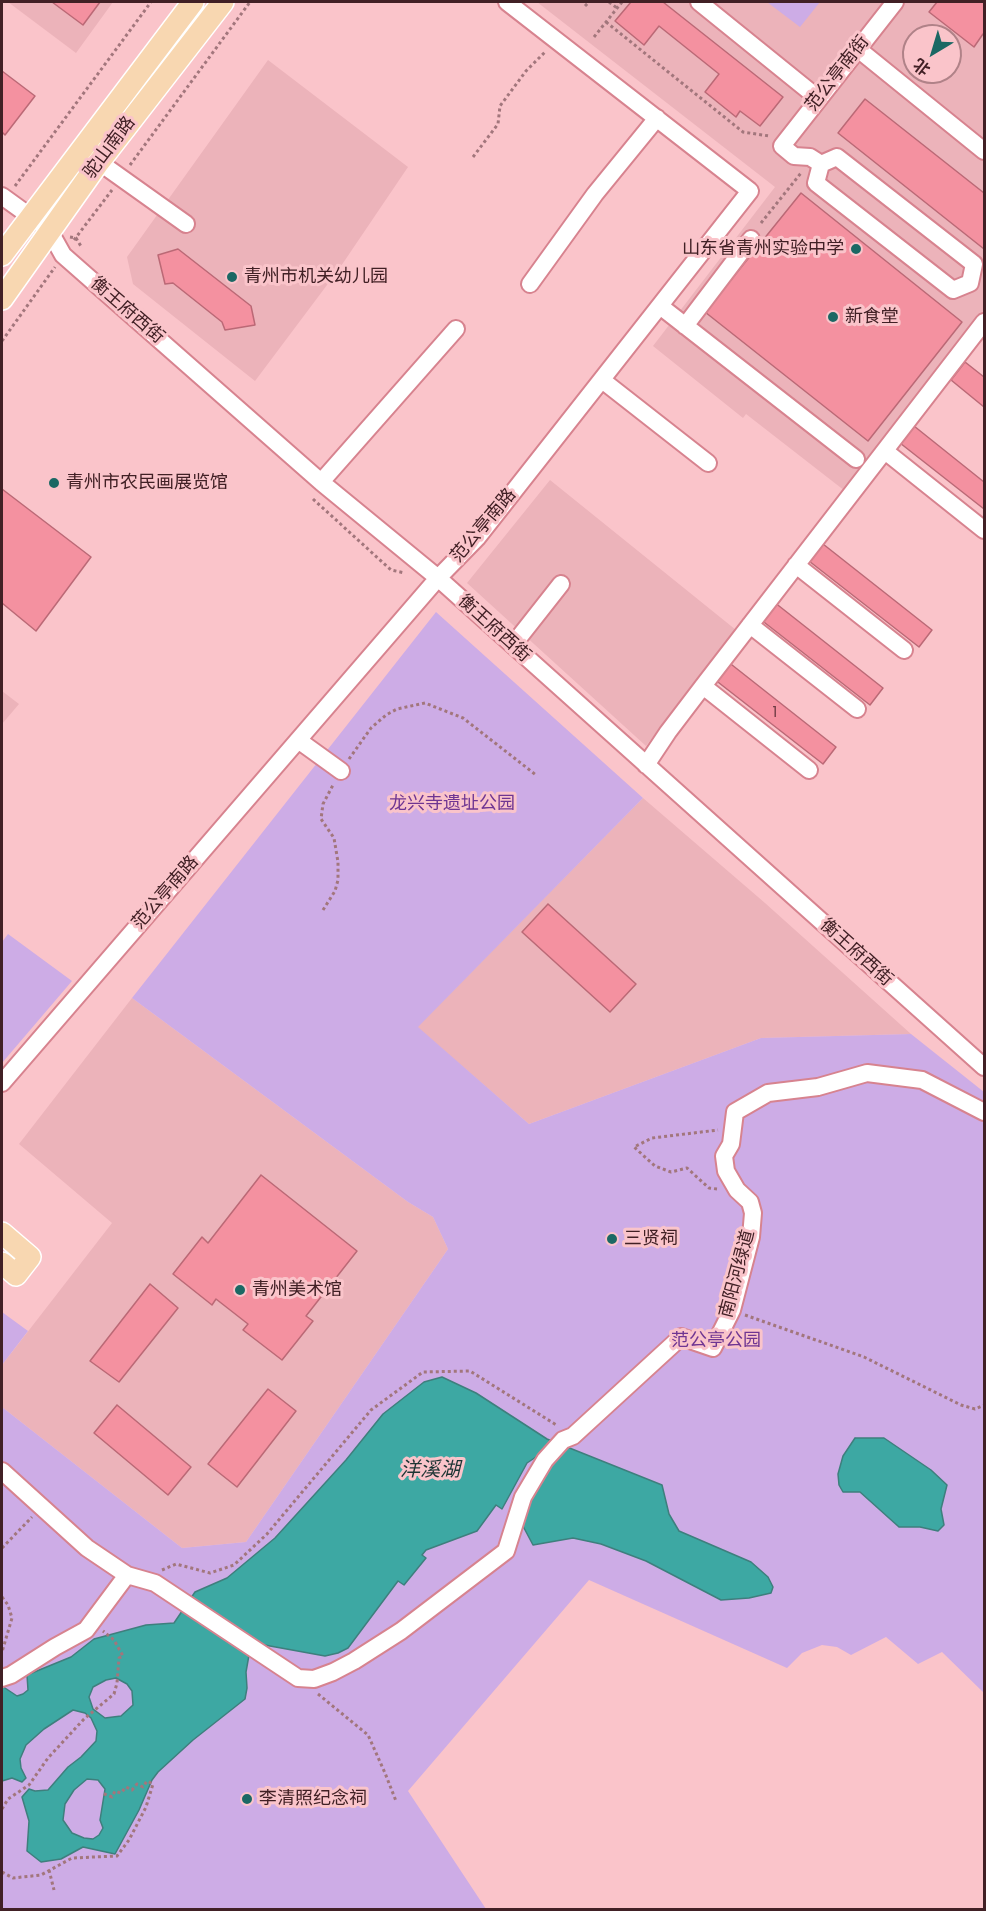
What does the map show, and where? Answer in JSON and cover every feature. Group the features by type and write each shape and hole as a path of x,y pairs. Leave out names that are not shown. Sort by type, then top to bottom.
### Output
{"main road":[{"name":"驼山南路","path":"2,255 193,2"},
{"name":"驼山南路","path":"2,298 99,162 223,2"},
{"path":"2,1233 30,1257 16,1275 2,1263"}],"street":[{"name":"范公亭南路","path":"2,1083 438,578 477,538 750,191 507,2"},
{"path":"699,2 819,99"},
{"name":"范公亭南街","path":"782,146 895,2"},
{"path":"858,49 984,151"},
{"path":"530,284 596,194 657,118"},
{"path":"782,146 794,156 816,161 837,158 974,264 970,283 953,290 816,183 816,161"},
{"path":"99,162 186,224"},
{"name":"衡王府西街","path":"3,197 50,230 63,255 321,482 438,578 984,1067"},
{"path":"685,326 751,238"},
{"path":"660,306 856,459"},
{"path":"646,765 703,686 984,322"},
{"path":"321,482 456,329"},
{"path":"602,380 708,463"},
{"path":"885,451 984,530"},
{"path":"796,565 904,650"},
{"path":"513,645 561,584"},
{"path":"750,625 857,709"},
{"path":"703,686 809,770"},
{"path":"298,740 341,771"},
{"path":"735,1112 768,1093 818,1087 867,1073 922,1080 984,1112"},
{"name":"南阳河绿道","path":"298,1678 314,1679 354,1661 401,1631 506,1551 523,1497 544,1460 681,1337 713,1348 732,1310 751,1237 753,1213 750,1202 737,1190 726,1171 724,1156 730,1144 735,1112"},
{"path":"2,1471 87,1548 141,1579 298,1678"},
{"path":"2,1678 11,1675 86,1630 141,1579"}],"path":[{"path":"3,197 151,2"},
{"path":"585,6 589,2"},
{"path":"609,2 617,8"},
{"path":"594,37 622,2"},
{"path":"606,22 743,132 768,136 782,146"},
{"path":"473,157 498,124 500,106 541,55 559,42"},
{"path":"761,223 801,173 816,161"},
{"path":"323,910 335,891 338,871 334,838 321,819 323,804 341,771 371,728 386,715 397,709 425,703 462,718 536,775"},
{"path":"735,1112 720,1130 652,1138 634,1147 655,1166 671,1172 687,1168 709,1188 737,1190"},
{"path":"732,1310 864,1357 961,1405 975,1409 984,1405"},
{"path":"141,1579 176,1563 210,1573 234,1565 267,1534 371,1410 423,1372 470,1371 568,1438"},
{"path":"2,1548 40,1507"},
{"path":"2,1597 8,1605 12,1618 2,1652"},
{"path":"2,1809 8,1799 29,1785 48,1758 87,1716 114,1694 118,1681 119,1658 123,1656 114,1640 102,1630"},
{"path":"298,1678 368,1735 396,1801"},
{"path":"2,1872 13,1878 41,1875 72,1858 117,1856 129,1840 146,1807 153,1784 147,1782 143,1787 137,1784 132,1790 126,1788 121,1793 115,1791 112,1797 102,1793"},
{"path":"49,1870 54,1890"}],"shaded area":[{"path":"8,2 113,2 76,53"},
{"name":"山东省青州实验中学","path":"537,2 984,2 984,310 845,491 746,414 743,418 653,346 775,187"},
{"path":"268,60 408,167 339,269 255,381 133,284 127,257"},
{"path":"550,480 736,630 646,746 467,583"},
{"path":"2,691 19,704 2,724"},
{"path":"643,798 765,903 911,1034 761,1038 529,1124 417,1027"},
{"name":"青州美术馆","path":"132,998 408,1202 433,1217 448,1249 246,1542 182,1548 2,1407 2,1365 112,1223 19,1144"}],"green space":[{"path":"767,2 820,2 800,27"},
{"name":"范公亭公园","path":"436,612 643,798 418,1027 529,1124 761,1038 911,1034 984,1092 984,1693 942,1652 918,1664 886,1637 851,1655 837,1647 822,1645 802,1653 787,1668 589,1580 408,1791 486,1909 2,1909 2,1407 182,1548 246,1542 448,1249 433,1217 408,1202 132,998"},
{"path":"8,934 72,981 2,1063 2,942"},
{"path":"2,1312 28,1331 2,1365"}],"water":[{"name":"洋溪湖","path":"442,1377 476,1393 547,1439 662,1485 669,1514 679,1531 751,1562 768,1577 773,1587 771,1593 749,1598 721,1600 646,1561 601,1544 573,1538 533,1545 519,1523 542,1453 527,1463 502,1509 496,1505 477,1531 426,1550 422,1555 426,1558 404,1585 398,1581 348,1648 325,1656 259,1644 249,1655 245,1699 193,1740 158,1772 115,1854 83,1847 61,1859 41,1862 27,1851 29,1821 22,1797 29,1789 48,1790 68,1767 96,1741 97,1731 91,1718 85,1713 73,1710 44,1729 26,1745 20,1759 26,1778 22,1782 12,1778 2,1781 2,1686 17,1696 23,1694 28,1690 27,1675 71,1657 94,1639 146,1625 174,1623 195,1592 227,1578 275,1538 346,1460 383,1414 424,1382","holes":["116,1678 127,1684 132,1691 133,1705 121,1716 105,1718 93,1709 89,1697 93,1687","87,1779 98,1780 105,1789 100,1820 103,1828 93,1839 72,1833 63,1820 65,1804 74,1790"]},
{"path":"855,1438 884,1438 931,1470 947,1485 941,1509 944,1525 938,1531 920,1527 899,1527 860,1492 843,1492 839,1485 838,1474 843,1456"}],"building":[{"path":"52,2 100,2 83,25"},
{"path":"631,2 663,2 783,97 760,126 740,111 736,117 705,92 719,74 659,26 644,45 615,21"},
{"path":"937,2 984,2 984,35 974,47 962,38 962,24 944,24 929,12"},
{"path":"2,71 35,96 5,135 2,132"},
{"path":"865,99 984,193 984,249 838,133"},
{"name":"新食堂","path":"801,193 962,322 868,441 705,312"},
{"path":"178,249 251,306 255,325 225,330 222,322 173,283 165,284 158,255"},
{"path":"965,362 984,377 984,407 951,380"},
{"path":"914,426 984,482 984,509 900,443"},
{"path":"2,489 91,557 36,631 2,603"},
{"path":"823,544 932,630 919,647 809,561"},
{"path":"774,602 883,688 870,705 760,619"},
{"path":"727,661 836,747 823,764 714,679"},
{"path":"548,904 636,984 610,1012 522,932"},
{"path":"261,1175 357,1251 306,1316 313,1321 282,1360 243,1330 248,1324 216,1299 212,1305 173,1274 202,1237 208,1243"},
{"path":"150,1284 178,1308 119,1382 90,1361"},
{"path":"268,1389 296,1411 237,1487 208,1464"},
{"path":"117,1405 191,1467 168,1495 94,1433"}],"place":[{"name":"山东省青州实验中学","path":"856,249"},
{"name":"青州市机关幼儿园","path":"232,277"},
{"name":"新食堂","path":"833,317"},
{"name":"青州市农民画展览馆","path":"54,483"},
{"name":"三贤祠","path":"612,1239"},
{"name":"青州美术馆","path":"240,1290"},
{"name":"李清照纪念祠","path":"247,1799"}],"park label":[{"name":"龙兴寺遗址公园","path":"452,804"}]}
